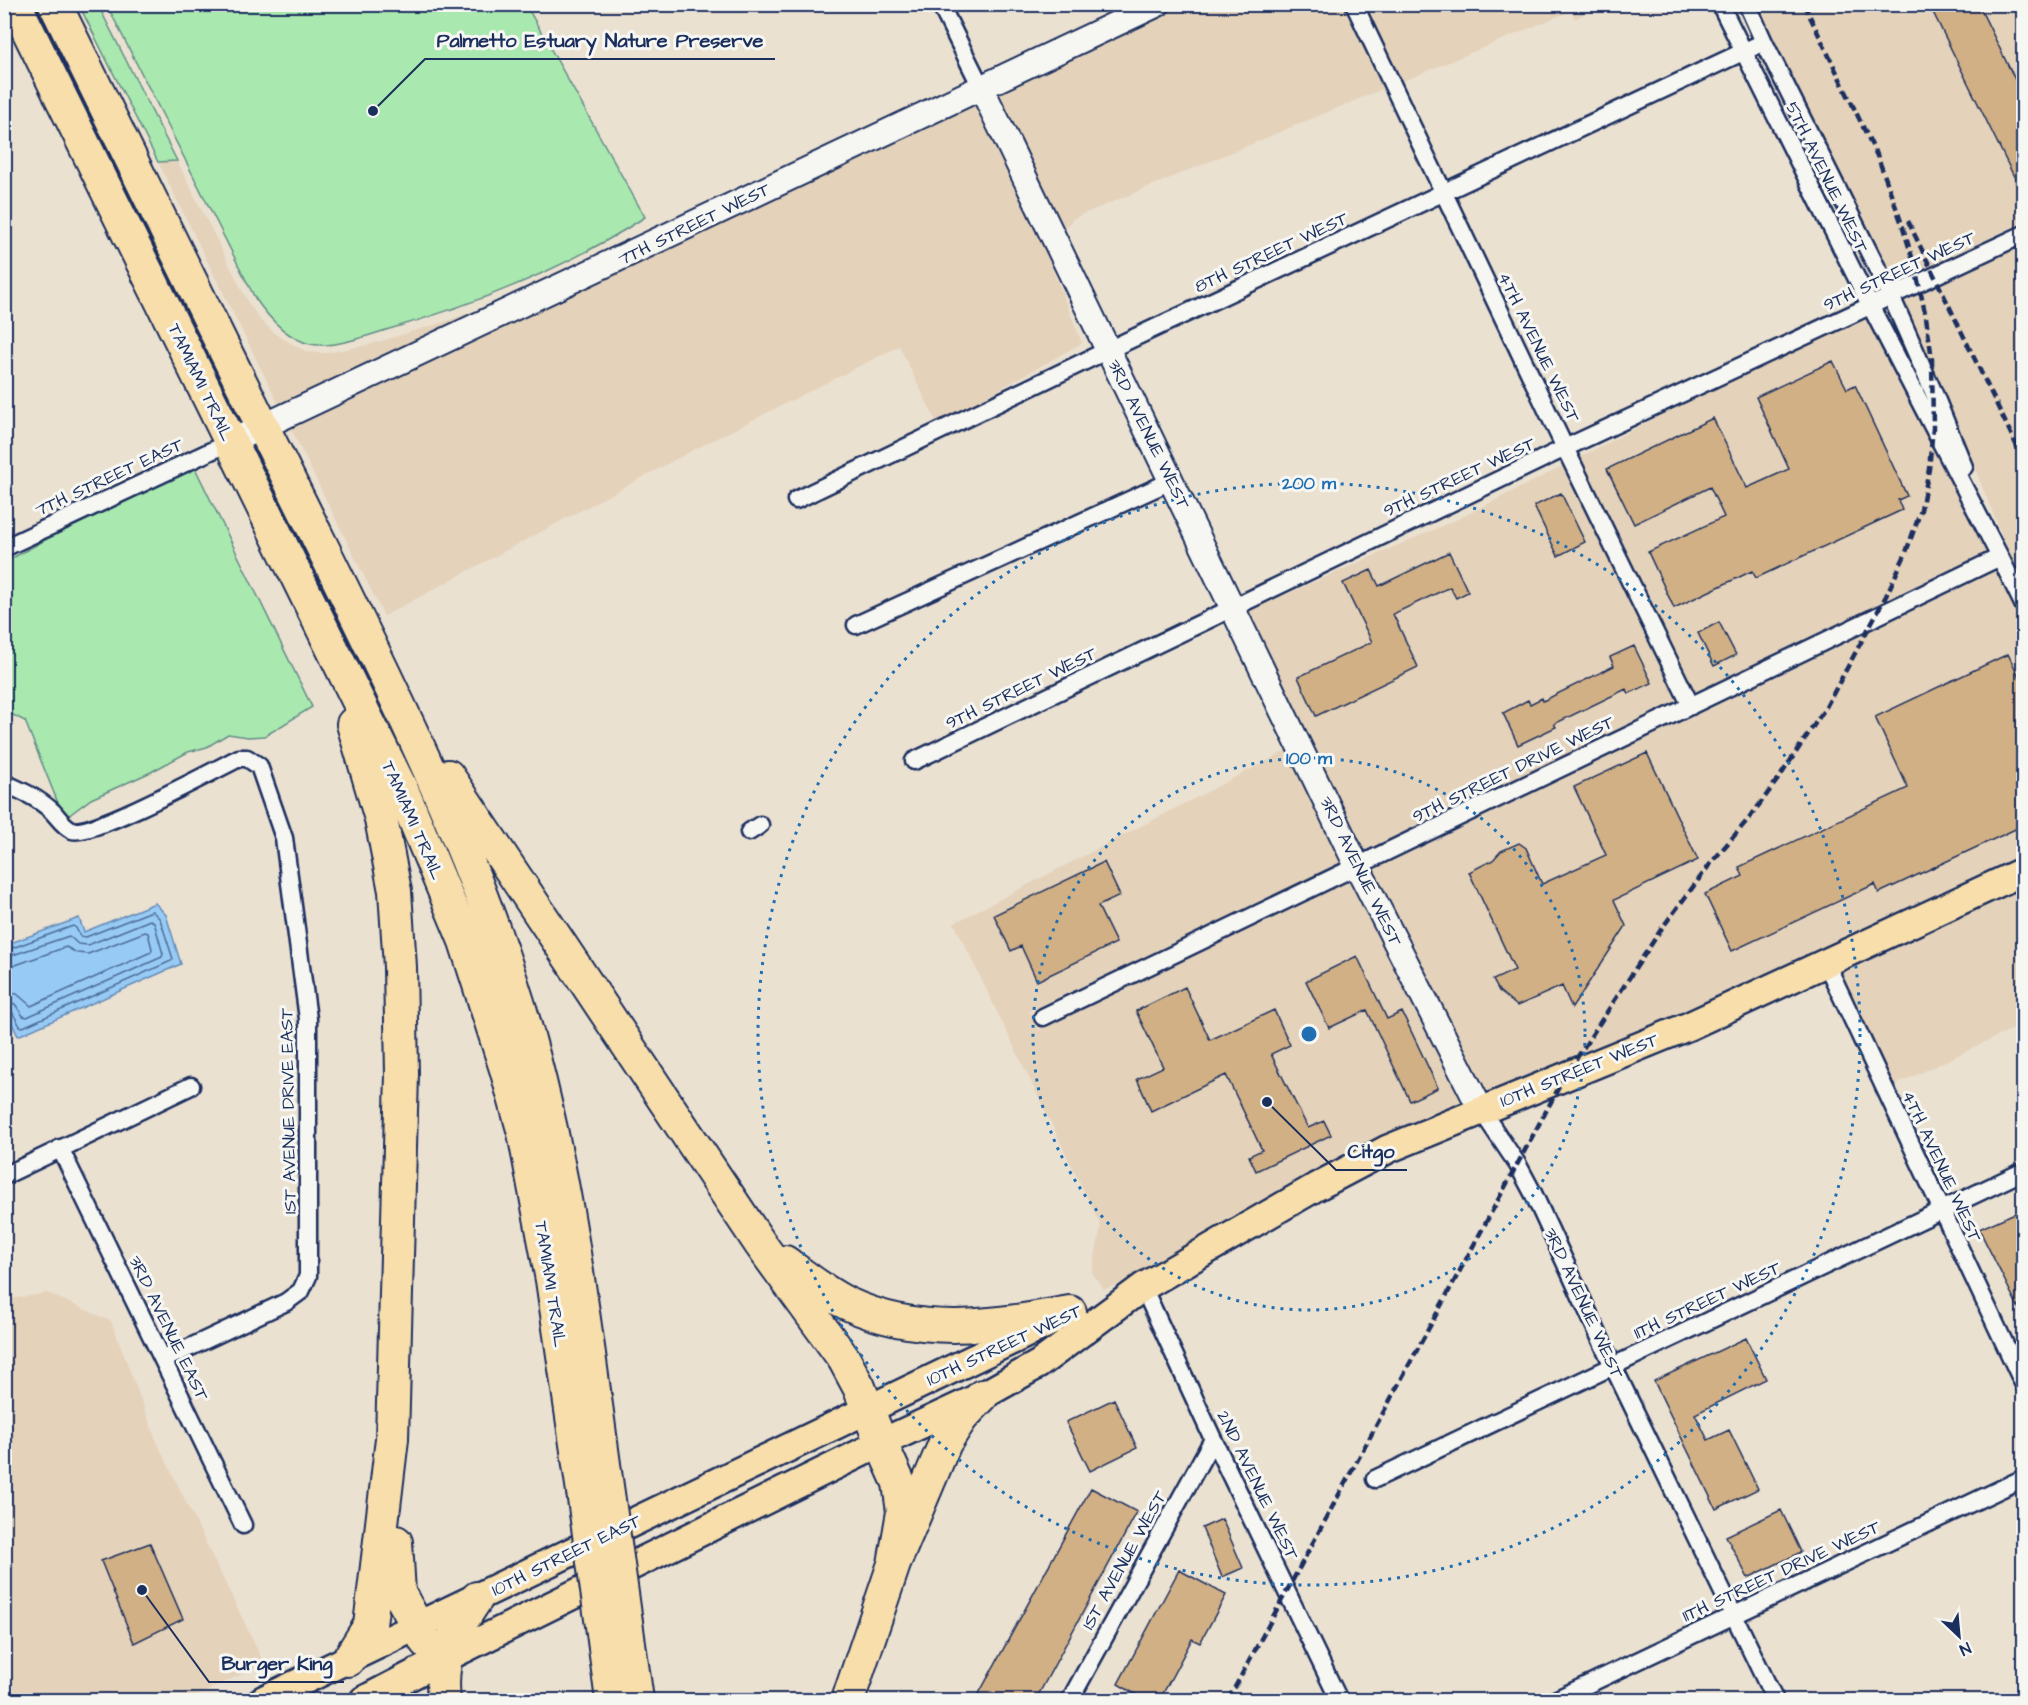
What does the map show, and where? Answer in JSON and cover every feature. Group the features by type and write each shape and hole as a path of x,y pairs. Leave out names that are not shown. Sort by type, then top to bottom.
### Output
{"highway":[{"name":"TAMIAMI TRAIL","path":"15,4 403,792 465,941 506,1068 524,1133 594,1485"},
{"name":"TAMIAMI TRAIL","path":"55,4 399,702 469,861 500,945 532,1055 565,1197 594,1485 614,1628 637,1701"},
{"path":"330,645 381,819 396,902 402,1074 392,1439 399,1593 426,1642 445,1658"},
{"path":"399,702 761,1245 844,1359 899,1483 903,1512 894,1564"},
{"path":"761,1245 823,1290 869,1312 897,1320 933,1326 969,1327 1071,1312"},
{"path":"848,1701 894,1564 945,1443 962,1417 982,1396"},
{"path":"348,1660 370,1625 392,1439"},
{"path":"444,1701 442,1681 445,1658 456,1628 477,1598"},
{"name":"TAMIAMI TRAIL","path":"612,1701 614,1628"}],"main road":[{"name":"10TH STREET WEST","path":"881,1443 982,1396 1039,1364 1143,1287 1316,1187 1388,1149 1689,1026 2024,871"},
{"name":"10TH STREET WEST","path":"868,1410 1071,1312 1143,1287"},
{"name":"10TH STREET EAST","path":"263,1701 868,1410"},
{"path":"364,1701 445,1658 881,1443"}],"street":[{"name":"3RD AVENUE WEST","path":"940,4 1357,866 1481,1110 1518,1165 1533,1193 1613,1366 1775,1701"},
{"name":"7TH STREET WEST","path":"230,442 1158,4"},
{"name":"4TH AVENUE WEST","path":"1354,4 1565,448 1691,706"},
{"name":"5TH AVENUE WEST","path":"1720,4 2024,606"},
{"name":"5TH AVENUE WEST","path":"1747,4 1891,296 1933,391 2000,557"},
{"name":"8TH STREET WEST","path":"796,500 1108,350 1764,42"},
{"name":"9TH STREET WEST","path":"914,761 1565,448 2024,234"},
{"name":"7TH STREET EAST","path":"4,548 230,442"},
{"path":"856,625 1171,481"},
{"name":"9TH STREET DRIVE WEST","path":"1043,1017 2000,557"},
{"name":"1ST AVENUE DRIVE EAST","path":"4,783 32,795 52,811 64,825 74,831 82,831 111,821 239,758 247,758 259,766 284,838 308,1018 308,1276 301,1291 286,1302 163,1360"},
{"name":"4TH AVENUE WEST","path":"1826,963 2024,1385"},
{"path":"4,1176 191,1086"},
{"name":"3RD AVENUE EAST","path":"60,1148 243,1525"},
{"name":"11TH STREET WEST","path":"1375,1479 2024,1171"},
{"name":"2ND AVENUE WEST","path":"1143,1287 1339,1701"},
{"name":"1ST AVENUE WEST","path":"1070,1701 1213,1439"},
{"name":"11TH STREET DRIVE WEST","path":"1555,1701 2024,1478"}],"shaded area":[{"path":"1184,4 1343,5 1383,89 1074,218 1061,232 994,93"},
{"path":"1364,5 1600,5 1575,19 1571,11 1401,82"},
{"path":"1757,5 2023,5 2023,222 1895,283"},
{"path":"977,101 1048,247 1045,250 1082,343 976,402 936,421 899,346 695,449 384,616 290,427"},
{"path":"177,161 248,302 260,320 278,336 307,352 325,353 368,345 444,322 515,296 280,407 158,162"},
{"path":"2023,245 2023,584 1942,387 1904,302"},
{"path":"1866,319 1987,552 1695,692 1580,457 1669,411"},
{"path":"1563,466 1678,700 1361,852 1246,612 1460,518"},
{"path":"1996,571 2023,628 2023,859 1685,1016 1485,1097 1371,871"},
{"path":"1290,749 1344,861 1030,1011 1039,1030 1353,880 1467,1104 1139,1277 1104,1289 1092,1273 1101,1226 954,923"},
{"path":"2023,883 2023,1024 1893,1086 1839,969"},
{"path":"47,1293 111,1321 157,1442 264,1663 189,1700 5,1700 5,1300"}],"green space":[{"path":"79,5 98,5 177,161 158,162"},
{"path":"107,5 526,5 645,217 584,253 487,297 420,320 338,343 318,345 301,341 278,326 255,298"},
{"path":"195,468 312,707 265,736 248,737 228,734 207,747 188,752 151,772 91,799 68,816 58,803 25,721 5,711 5,562 47,539"}],"water":[{"path":"155,903 166,915 181,964 18,1036 5,1009 5,945 79,918 84,932"}],"building":[{"path":"1929,4 1978,4 2024,98 2024,197"},
{"path":"1833,361 1847,389 1855,385 1907,496 1898,500 1902,510 1756,578 1752,571 1674,608 1648,552 1724,517 1710,487 1634,524 1607,469 1713,418 1747,488 1789,469 1756,397"},
{"path":"1561,493 1585,542 1558,556 1534,506"},
{"path":"1449,552 1468,592 1456,598 1450,587 1393,614 1418,667 1316,716 1298,677 1372,642 1343,583 1371,570 1379,586"},
{"path":"1719,622 1736,655 1714,666 1698,633"},
{"path":"1634,646 1652,683 1628,694 1626,689 1554,724 1556,727 1518,745 1503,713 1528,700 1530,704 1542,698 1543,701 1614,666 1610,657"},
{"path":"2008,654 2024,687 2024,825 1879,893 1875,884 1732,951 1705,894 1743,876 1739,867 1908,788 1875,717"},
{"path":"1647,753 1698,860 1614,900 1626,926 1572,1008 1562,986 1517,1006 1499,991 1493,980 1515,970 1469,872 1493,860 1501,851 1519,843 1526,848 1542,884 1606,855 1574,787"},
{"path":"1104,862 1120,896 1098,906 1116,943 1037,981 1021,946 1011,951 994,915"},
{"path":"1357,956 1387,1019 1402,1012 1438,1088 1410,1101 1367,1010 1329,1028 1306,981"},
{"path":"1185,987 1210,1040 1274,1010 1290,1045 1271,1054 1308,1128 1324,1121 1331,1135 1256,1171 1249,1156 1262,1150 1226,1075 1151,1111 1137,1079 1163,1067 1136,1011"},
{"path":"2024,1209 2024,1319 1979,1229"},
{"path":"1746,1338 1766,1379 1695,1414 1708,1440 1729,1430 1758,1489 1716,1509 1654,1381"},
{"path":"1114,1399 1137,1448 1090,1471 1066,1422"},
{"path":"1091,1488 1137,1512 1035,1701 975,1701"},
{"path":"1781,1510 1801,1552 1748,1578 1726,1536"},
{"path":"1222,1519 1243,1568 1222,1577 1202,1528"},
{"path":"150,1543 183,1619 134,1643 101,1561"},
{"path":"1179,1570 1226,1595 1200,1643 1192,1639 1159,1701 1147,1701 1118,1684"}],"railway":[{"path":"1804,4 1878,158"},
{"path":"1228,1700 1565,1076 1662,928 1711,863 1751,816 1826,707 1886,596 1905,555 1921,510 1929,469 1933,428 1932,359 1915,267 1876,152"},
{"path":"1908,221 2024,461"}],"place":[{"name":"Palmetto Estuary Nature Preserve","path":"373,111"},
{"name":"Citgo","path":"1267,1102"},
{"name":"Burger King","path":"142,1590"}]}
